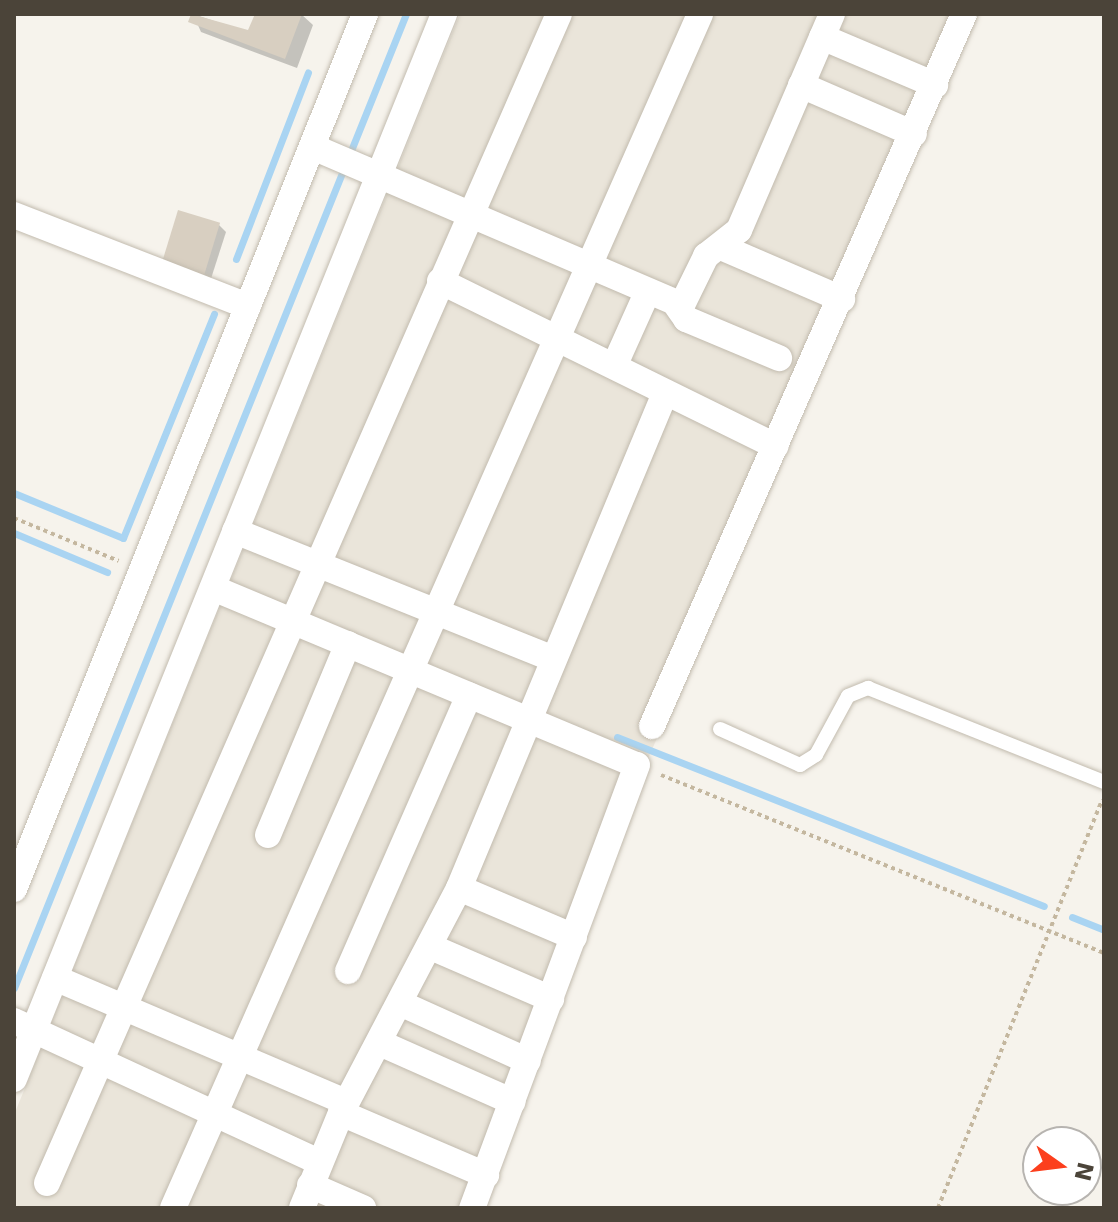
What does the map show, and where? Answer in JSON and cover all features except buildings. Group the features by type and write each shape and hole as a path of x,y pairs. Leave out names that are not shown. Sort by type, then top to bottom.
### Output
{"street":[{"path":"14,889 365,14"},
{"path":"14,1079 24,1025 55,978 444,14"},
{"path":"47,1183 559,14"},
{"path":"173,1208 700,14"},
{"path":"652,726 842,299 964,14"},
{"path":"677,306 706,256 739,230 827,25 935,85"},
{"path":"801,85 914,134"},
{"path":"313,147 380,173 677,306 686,319 779,358"},
{"path":"14,215 248,306"},
{"path":"721,247 842,299"},
{"path":"440,281 616,362 665,393 776,446"},
{"path":"616,362 647,293"},
{"path":"310,1185 344,1108 402,1004 459,888 665,393"},
{"path":"235,531 553,659"},
{"path":"213,588 637,765 472,1208"},
{"path":"268,835 348,644"},
{"path":"348,971 469,695"},
{"path":"459,888 574,937"},
{"path":"431,947 551,999"},
{"path":"55,978 240,1057 486,1175"},
{"path":"402,1004 528,1061"},
{"path":"24,1025 215,1113 310,1185 363,1208"},
{"path":"380,1043 513,1102"}],"lane":[{"path":"720,729 800,765 816,755 848,696 868,688 1104,782"}],"path":[{"path":"14,518 142,570"},
{"path":"637,765 1104,953"},
{"path":"938,1208 1104,794"}],"shaded area":[{"path":"460,14 974,14 647,761 471,1208 14,1208 14,1115"}],"waterway":[{"path":"14,988 406,14"},
{"path":"236,259 308,72"},
{"path":"14,493 123,538 214,314"},
{"path":"14,533 107,572"},
{"path":"617,737 1044,906"},
{"path":"1072,917 1104,930"}]}
